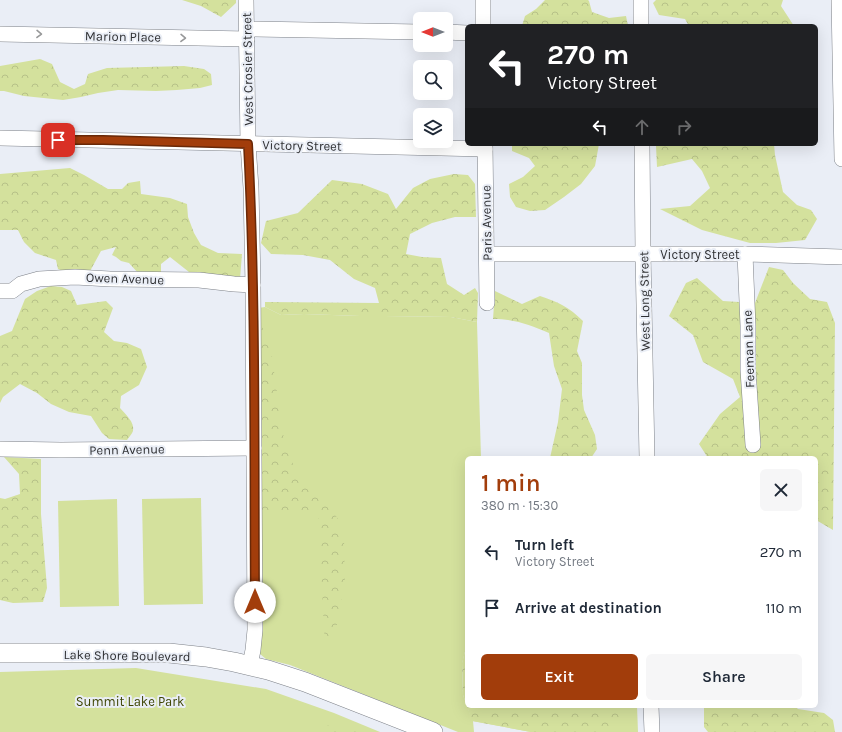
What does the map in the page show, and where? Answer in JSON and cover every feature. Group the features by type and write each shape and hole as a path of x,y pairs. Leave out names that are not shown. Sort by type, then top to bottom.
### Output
{"main road":[{"name":"Lake Shore Boulevard","path":"0,653 169,653 206,657 250,665 305,682 433,732"}],"street":[{"name":"West Crosier Street","path":"246,0 248,144 253,285 254,448 255,630 250,665"},
{"path":"483,0 483,24"},
{"path":"641,0 641,24"},
{"path":"839,0 842,159"},
{"name":"Marion Place","path":"0,34 413,32"},
{"path":"453,32 465,32"},
{"name":"Victory Street","path":"0,138 248,144 465,146"},
{"name":"Paris Avenue","path":"485,146 487,302"},
{"name":"West Long Street","path":"642,146 646,456"},
{"name":"Victory Street","path":"487,254 745,254 842,258"},
{"name":"Feeman Lane","path":"745,254 748,370 753,445"},
{"name":"Owen Avenue","path":"0,291 12,291 21,284 39,279 75,277 198,280 253,285"},
{"name":"Penn Avenue","path":"0,449 69,450 254,448"},
{"path":"651,708 652,732"}],"green space":[{"path":"182,0 236,0 236,3 221,17 201,6"},
{"path":"545,0 588,0 592,12 609,18 626,16 628,24 523,24 525,16 536,9"},
{"path":"656,0 783,0 781,6 793,24 688,24 685,19 659,15 653,3"},
{"path":"40,59 52,64 60,82 74,89 85,84 88,74 107,68 184,66 204,69 211,74 212,85 200,88 177,90 118,90 63,100 24,96 0,91 0,66"},
{"path":"512,146 599,146 595,166 581,184 545,210 530,211 516,207 510,197 509,184 523,177 535,166 529,158 512,151"},
{"path":"656,146 774,146 783,192 797,205 811,210 817,219 805,240 776,243 750,243 702,230 660,209 690,206 710,188 702,171 692,159 657,167"},
{"path":"70,168 108,189 122,189 128,183 140,181 141,194 170,198 187,204 188,217 194,233 201,245 218,253 242,254 240,279 189,272 170,257 161,264 161,272 138,273 129,263 121,261 112,255 116,247 101,251 89,273 68,273 58,269 56,260 35,253 24,242 18,230 0,230 0,174"},
{"path":"454,174 468,175 475,184 476,217 455,217 432,223 410,234 406,254 441,258 447,284 464,295 475,288 478,293 477,322 451,317 304,314 281,315 265,307 265,302 379,303 375,288 354,279 330,260 303,255 271,254 261,243 266,221 298,213 332,180 362,184 388,194 396,209 413,188 430,179"},
{"path":"769,267 783,270 793,283 810,299 827,302 835,323 833,530 818,521 818,456 707,456 699,444 720,414 740,397 733,379 703,362 693,335 669,316 686,283 697,278 723,301 755,303"},
{"path":"51,286 62,287 71,291 77,305 106,301 113,308 104,332 114,341 127,343 141,349 147,367 139,385 121,396 120,408 133,424 133,432 127,440 109,439 102,433 91,416 69,412 51,404 37,393 20,384 3,397 0,403 0,336 12,331 25,299 37,291"},
{"path":"495,291 522,304 540,296 552,300 573,312 583,321 577,351 582,363 582,395 584,410 595,435 597,449 592,456 550,456 558,422 562,389 554,366 549,333 522,323 493,319"},
{"path":"265,307 281,315 304,314 451,317 477,322 481,456 465,456 465,651 462,664 465,708 468,708 472,719 473,708 637,708 638,732 531,732 473,721 474,732 458,732 290,665 266,659 260,654 258,308"},
{"path":"258,320 270,341 285,446 300,480 323,498 338,519 344,538 345,581 334,640 325,648 318,512 266,513 259,510"},
{"path":"4,457 41,459 41,514 47,588 43,602 13,603 0,600 0,498 5,499 20,494 19,474"},
{"path":"201,498 203,604 144,605 142,499"},
{"path":"117,499 119,606 60,607 58,501"},
{"path":"465,651 465,701 463,695 462,663"},
{"name":"Summit Lake Park","path":"136,668 266,689 334,713 380,732 0,732 0,672"},
{"path":"468,708 629,708 615,726 608,732 531,732 472,721"},
{"path":"704,708 797,708 824,713 833,720 835,732 708,732 704,727"},
{"path":"332,724 358,732 316,732 319,729"}],"route":[{"path":"58,140 248,144 253,285 255,602"}]}
